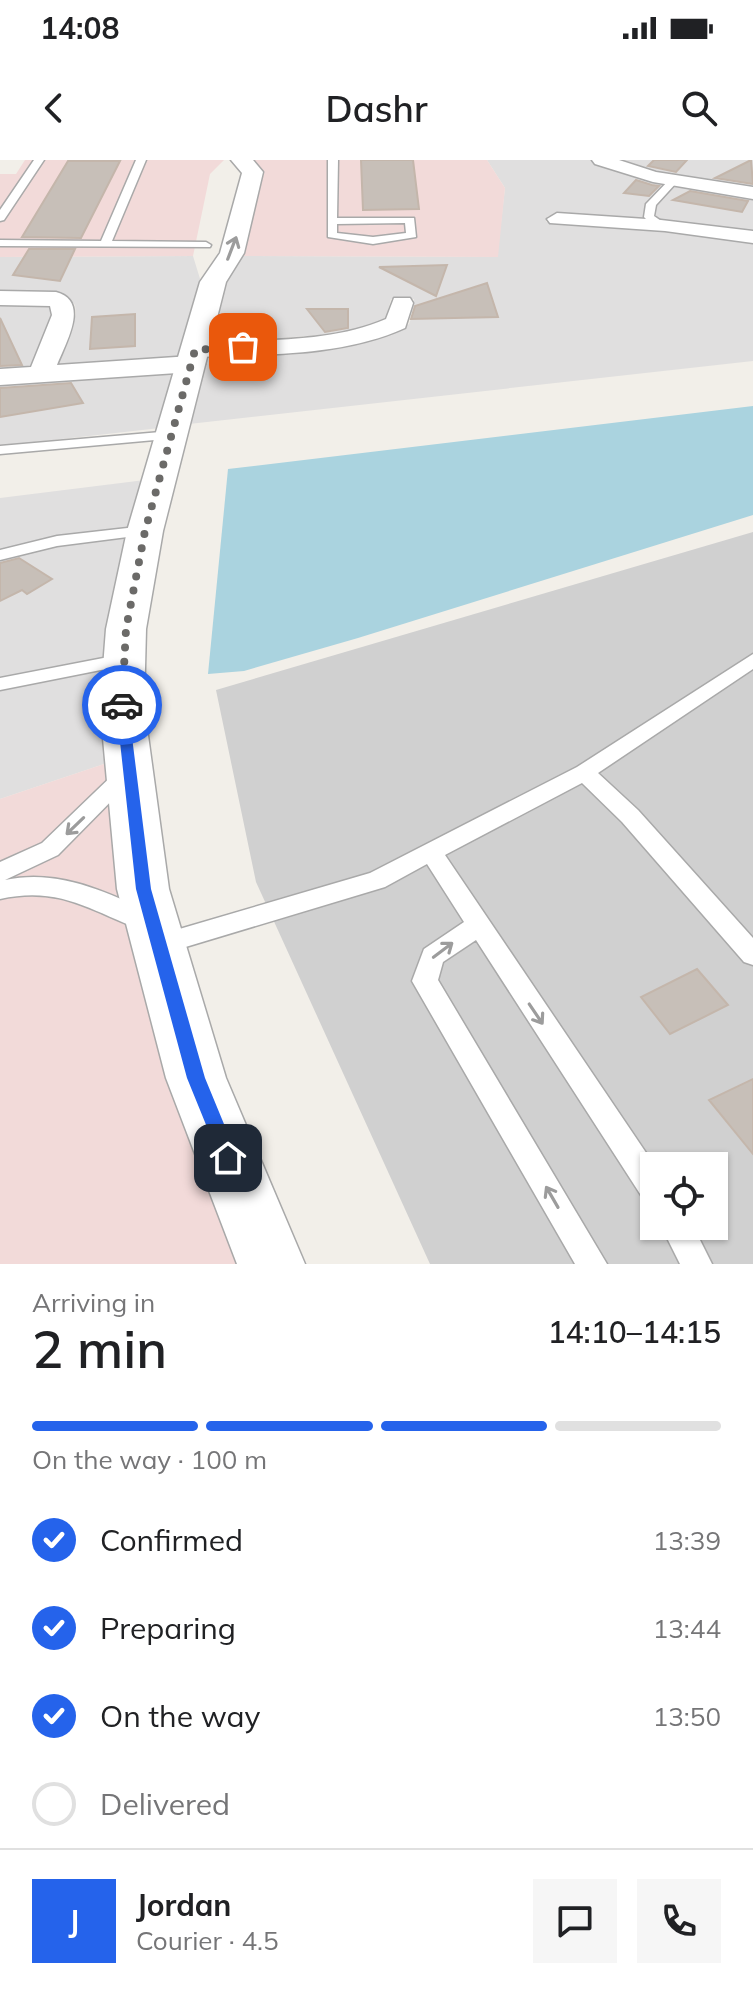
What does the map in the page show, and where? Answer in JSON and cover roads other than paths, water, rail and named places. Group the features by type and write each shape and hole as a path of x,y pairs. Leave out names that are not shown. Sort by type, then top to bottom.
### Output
{"street":[{"path":"601,160 622,170 753,193"},
{"path":"232,164 253,172 232,253 213,282 145,531 126,629 122,706 143,889 196,1078 271,1264"},
{"path":"212,216 203,254 213,282"},
{"path":"557,219 753,237"},
{"path":"3,297 56,299 63,307 64,315 42,372"},
{"path":"0,377 193,357 380,332 397,323 402,303"}],"lane":[{"path":"105,245 141,160"},
{"path":"332,221 410,220 412,235 395,239 344,239 332,235 332,221 333,160"},
{"path":"18,165 36,164"},
{"path":"0,218 36,164"},
{"path":"667,227 649,217 651,204 673,181"},
{"path":"0,243 206,245"},
{"path":"0,450 172,435"},
{"path":"0,555 57,541 145,531"},
{"path":"0,684 124,660"},
{"path":"0,890 20,884 52,885 84,894 156,935 377,880 584,772 753,660"},
{"path":"0,872 50,849 129,771"},
{"path":"584,772 630,816 753,955"},
{"path":"431,852 640,1169"},
{"path":"479,925 433,956 425,981 592,1264"},
{"path":"684,1240 697,1264"}],"water":[{"path":"753,406 753,515 358,638 244,671 208,674 228,469"}]}
